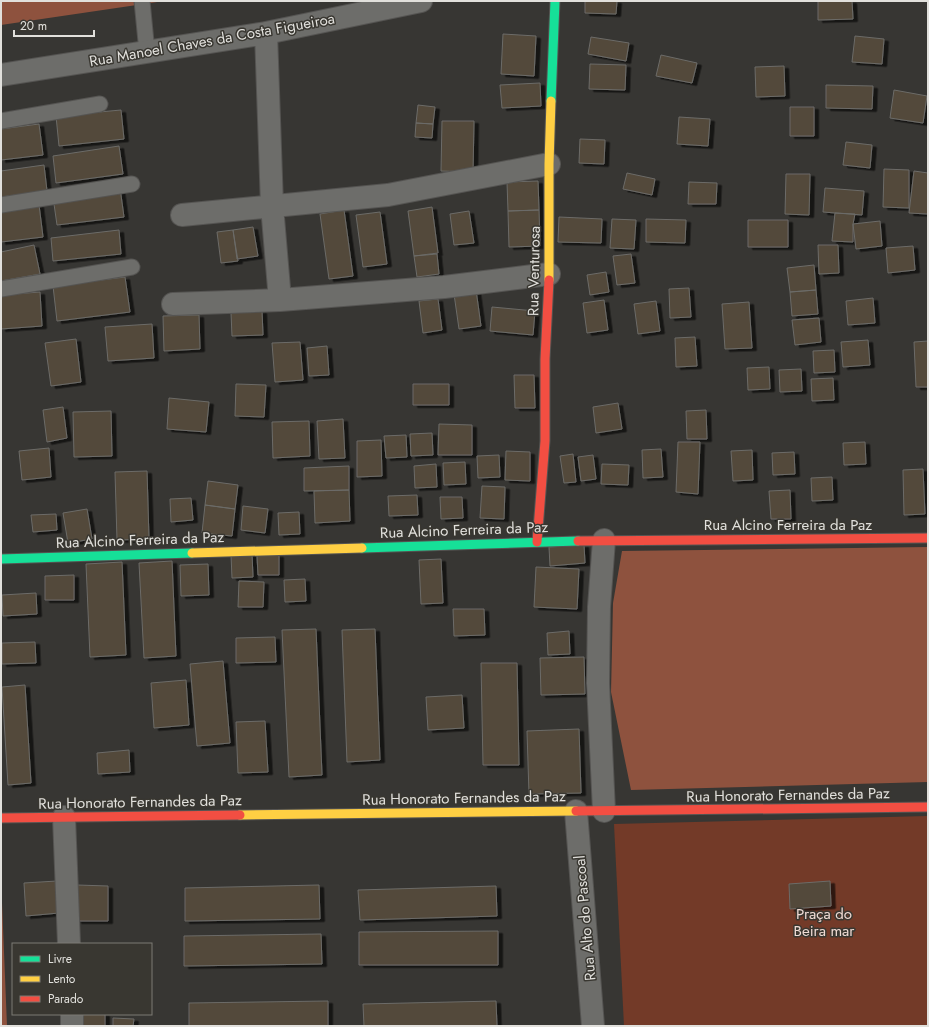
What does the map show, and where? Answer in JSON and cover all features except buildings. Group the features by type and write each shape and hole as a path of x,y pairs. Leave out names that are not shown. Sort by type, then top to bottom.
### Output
{"street":[{"name":"Rua Manoel Chaves da Costa Figueiroa","path":"1,75 266,33 421,1"},
{"name":"Rua Venturosa","path":"537,542 545,441 545,359 549,274 549,164 555,1"},
{"path":"266,33 272,206 280,300"},
{"path":"182,215 388,196 549,164"},
{"path":"173,304 280,300 444,287 549,274"},
{"name":"Rua Alcino Ferreira da Paz","path":"1,559 604,540 928,538"},
{"path":"604,540 599,607 598,683 604,811"},
{"name":"Rua Honorato Fernandes da Paz","path":"1,818 64,816 928,807"},
{"name":"Rua Alto do Pascoal","path":"576,811 594,1026"},
{"path":"64,816 69,943"},
{"path":"72,1015 72,1026"}],"lane":[{"path":"142,1 147,52"},
{"path":"1,121 100,104"},
{"path":"1,204 132,184"},
{"path":"1,289 132,267"}],"green space":[{"name":"Praça do Beira mar","path":"928,816 928,1026 624,1026 614,824"}],"shaded area":[{"path":"1,1 164,1 1,25"},
{"path":"928,547 928,782 631,790 611,692 613,603 622,551"},
{"path":"1,878 7,1026 1,1026"}],"traffic: fast":[{"path":"551,101 555,1"},
{"path":"362,548 578,541"},
{"path":"1,559 192,553"}],"traffic: slow":[{"path":"549,280 549,164 551,101"},
{"path":"192,553 362,548"},
{"path":"240,815 576,811"}],"traffic: jam":[{"path":"537,542 545,441 545,359 549,280"},
{"path":"578,541 928,538"},
{"path":"576,811 928,807"},
{"path":"1,818 240,815"}]}
